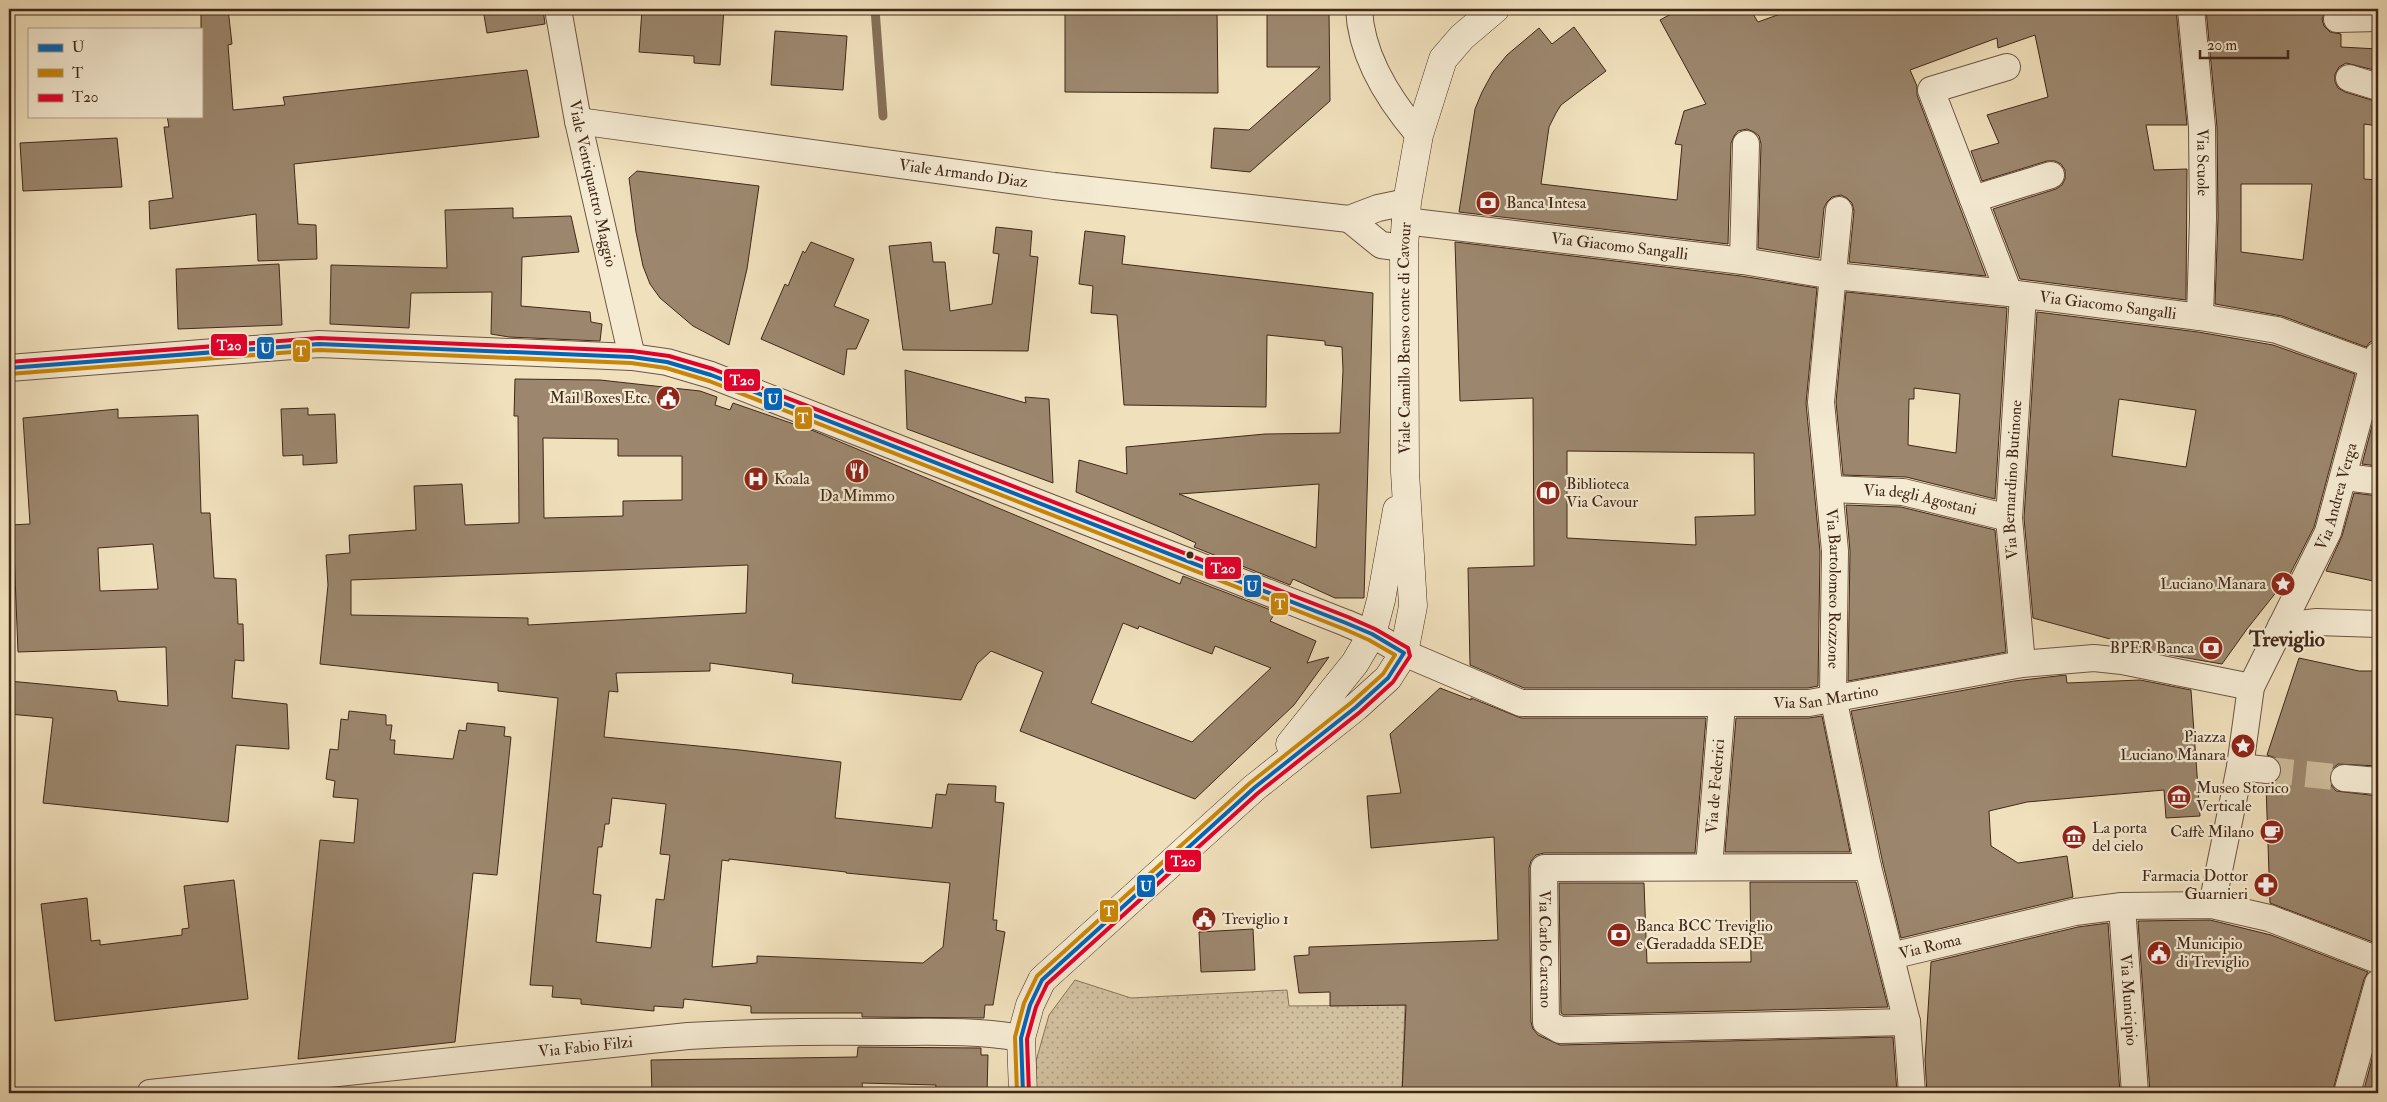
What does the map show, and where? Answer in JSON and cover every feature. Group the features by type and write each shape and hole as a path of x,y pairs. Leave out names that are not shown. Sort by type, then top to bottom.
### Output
{"street":[{"name":"Viale Ventiquattro Maggio","path":"558,9 578,121 632,357"},
{"path":"1359,9 1373,66 1402,116 1419,135"},
{"name":"Via Scuole","path":"2191,9 2202,126 2203,218 2200,317"},
{"name":"Viale Camillo Benso conte di Cavour","path":"1404,653 1413,606 1405,472 1404,248 1406,211 1419,135 1444,59 1462,37 1489,13"},
{"path":"2337,19 2378,18"},
{"name":"Via Bernardino Butinone","path":"2007,68 1931,90 1973,199 2016,294 2009,518 2022,664"},
{"path":"2349,78 2378,87"},
{"name":"Viale Armando Diaz","path":"578,121 1054,186 1349,219 1378,208 1406,211"},
{"path":"1743,261 1746,144"},
{"path":"1973,199 2052,175"},
{"path":"1834,276 1839,210"},
{"name":"Via Giacomo Sangalli","path":"1406,211 1834,276 2016,294 2200,317 2277,330 2376,360"},
{"path":"1349,219 1382,245 1404,248"},
{"name":"Via Bartolomeo Rozzone","path":"1834,276 1821,402 1835,551 1833,697 1868,867 1891,956"},
{"name":"Via San Martino","path":"9,368 319,344 632,357 667,362 712,375 1372,634 1404,653 1521,703 1809,703 1833,697 2022,664 2094,658 2251,686"},
{"name":"Via Andrea Verga","path":"2281,626 2328,532 2376,360"},
{"name":"Viale Camillo Benso conte di Cavour","path":"1254,788 1329,698 1355,663 1372,634 1381,600 1405,472"},
{"path":"2344,477 2378,480"},
{"name":"Via degli Agostani","path":"1830,489 1903,492 2009,518"},
{"path":"2212,905 2240,767 2251,686 2281,626 2317,622 2378,624"},
{"path":"1022,1093 1020,1038 1030,1005 1042,980 1254,788 1356,707 1388,678 1404,653"},
{"name":"Via de Federici","path":"1709,867 1722,704"},
{"path":"2240,767 2267,770"},
{"path":"2344,778 2378,781"},
{"name":"Via Carlo Carcano","path":"1868,867 1544,868 1546,1022 1560,1030 1907,1022"},
{"path":"2122,906 2212,905 2261,915 2378,960"},
{"name":"Via Roma","path":"1912,1093 1907,1022 1891,956 2075,912 2122,906"},
{"name":"Via Municipio","path":"2122,906 2135,1093"},
{"path":"2347,1093 2378,983"},
{"name":"Via Fabio Filzi","path":"150,1093 251,1088 608,1045 760,1031 947,1032 997,1034 1020,1038"}],"shaded area":[{"path":"1075,980 1131,998 1287,990 1289,1006 1405,1005 1402,1093 1036,1093 1036,1061 1049,1015"}],"building":[{"path":"201,9 228,9 232,44 228,45 233,110 285,105 283,97 527,70 539,137 294,164 298,224 316,225 317,259 258,261 256,214 150,229 149,201 173,198 164,127 169,127 167,118 202,118"},
{"path":"483,9 543,9 545,24 487,33"},
{"path":"642,9 724,9 720,65 694,63 694,56 639,52"},
{"path":"1065,9 1217,9 1218,93 1065,92"},
{"path":"1267,9 1329,9 1330,101 1250,172 1211,168 1214,128 1249,130 1320,67 1267,67"},
{"path":"1680,9 1750,9 1758,22 1794,9 2176,9 2187,125 2146,125 2154,170 2187,169 2186,300 2020,279 1993,209 2056,189 2062,185 2065,179 2065,170 2061,164 2055,161 2047,161 1982,181 1971,151 1999,143 1987,115 2048,97 2035,35 1998,48 1997,38 1910,70 1917,86 1917,95 1986,276 1849,262 1854,211 1852,203 1841,195 1832,197 1824,208 1819,258 1758,248 1761,144 1759,136 1747,129 1738,131 1731,143 1728,244 1459,212 1475,109 1482,92 1493,72 1507,55 1539,28 1552,44 1574,27 1606,71 1561,105 1556,113 1549,127 1541,184 1677,200 1682,145 1675,144 1684,111 1706,104 1660,20"},
{"path":"2206,9 2327,9 2322,19 2324,26 2330,32 2341,34 2341,47 2378,49 2378,71 2346,63 2339,67 2335,74 2335,82 2338,88 2345,92 2378,102 2378,126 2364,124 2364,179 2378,180 2378,340 2370,342 2366,347 2282,316 2215,304 2218,218 2217,127","holes":["2241,184 2312,184 2303,260 2241,252"]},
{"path":"775,31 847,36 843,90 771,85"},
{"path":"117,138 122,187 23,191 20,143"},
{"path":"637,171 759,186 747,269 729,345 693,326 660,298 650,284 643,266 636,232 629,178"},
{"path":"513,208 513,218 571,216 579,252 522,257 521,306 590,312 591,322 602,324 600,341 509,337 491,334 492,292 411,293 409,328 330,324 331,265 447,268 445,210"},
{"path":"996,227 1032,231 1030,256 1038,257 1028,351 903,350 889,246 931,242 933,262 945,262 950,311 992,304 999,254 993,253"},
{"path":"1085,231 1125,236 1122,264 1373,293 1364,598 1335,598 1293,579 1290,585 1194,547 1196,543 1076,492 1079,460 1127,474 1126,447 1265,434 1340,433 1343,370 1342,347 1325,345 1325,341 1267,335 1266,407 1124,405 1117,315 1091,313 1093,286 1079,284","holes":["1319,484 1316,548 1179,494"]},
{"path":"811,242 854,259 834,306 869,320 856,349 847,349 844,375 761,339 785,284 788,286 803,251 805,253"},
{"path":"1455,242 1741,276 1817,288 1806,403 1820,552 1818,686 1808,688 1524,688 1470,665 1468,568 1534,566 1533,398 1460,401","holes":["1567,451 1754,453 1755,515 1695,517 1696,545 1567,538"]},
{"path":"279,264 282,325 178,329 176,269"},
{"path":"1846,292 2007,308 1995,499 1906,477 1843,475 1836,402","holes":["1914,388 1960,394 1956,453 1908,445 1909,399 1914,399"]},
{"path":"2037,312 2198,332 2273,345 2355,374 2314,527 2289,576 2222,664 2169,655 2033,618 2024,518","holes":["2119,399 2196,410 2186,467 2112,456"]},
{"path":"905,370 1026,403 1025,397 1049,399 1053,483 907,429"},
{"path":"515,379 600,380 700,391 717,397 715,405 730,410 733,403 814,431 1180,584 1183,576 1276,612 1270,621 1316,641 1307,663 1329,657 1294,705 1195,799 1020,731 1043,672 991,651 977,664 961,700 792,683 793,674 710,663 710,671 616,673 618,692 609,691 604,737 841,762 835,818 932,828 936,794 946,795 948,784 996,786 995,802 1004,803 993,920 997,920 996,930 1005,932 993,1005 985,1005 984,1018 862,1017 862,1013 751,1013 751,1006 684,999 683,1008 654,1006 654,1011 581,1004 581,999 552,997 553,986 530,985 558,698 498,691 498,683 320,664 328,585 326,555 350,553 349,535 416,530 414,486 462,484 465,525 519,523 518,416 514,416","holes":["543,438 618,439 618,456 682,456 682,500 623,501 623,516 544,518","748,565 746,613 528,625 528,618 351,615 351,580","1123,623 1138,629 1139,626 1212,654 1215,646 1271,668 1192,742 1091,703","612,798 666,804 660,854 670,855 664,900 656,899 651,948 596,942 601,895 593,894 598,847 602,847 605,824 609,824","729,859 950,883 943,947 923,963 757,956 757,963 712,967 722,860 729,861"]},
{"path":"2378,403 2378,466 2362,464"},
{"path":"308,408 308,415 335,414 337,463 303,465 303,455 283,456 281,409"},
{"path":"118,409 118,418 198,415 201,513 210,513 214,578 236,579 238,624 243,624 244,661 235,660 232,698 287,704 289,749 236,745 228,822 43,803 53,718 9,714 9,681 116,691 118,701 168,706 166,647 18,652 14,551 9,552 9,525 30,524 23,418","holes":["153,544 158,589 100,591 98,548"]},
{"path":"2354,493 2378,496 2378,582 2326,571 2342,536"},
{"path":"1846,505 1901,507 1995,530 2006,652 1848,681 1850,551"},
{"path":"2299,658 2359,671 2378,671 2378,766 2338,764 2331,770 2329,777 2331,785 2336,791 2378,796 2378,944 2270,903 2266,785 2279,779 2282,771 2276,758 2267,755"},
{"path":"2066,675 2067,683 2140,680 2191,690 2200,816 2166,818 2164,790 2027,802 1989,811 1991,846 2018,863 2067,856 2073,897 1901,938 1883,864 1851,711 2014,681"},
{"path":"1440,688 1521,718 1706,718 1695,853 1544,853 1536,855 1531,861 1529,868 1531,1022 1533,1029 1538,1035 1560,1045 1893,1037 1897,1093 1402,1093 1406,1005 1330,1006 1330,992 1299,993 1294,956 1309,955 1309,947 1498,940 1494,837 1371,848 1367,796 1401,793 1390,734"},
{"path":"349,711 386,715 386,725 392,725 390,740 395,740 394,754 453,759 459,730 466,731 467,723 505,727 504,736 511,737 497,875 473,873 455,1042 298,1059 320,840 354,843 358,799 333,797 335,781 326,779 330,749 338,750 341,719 348,720"},
{"path":"1822,716 1850,852 1725,852 1736,718 1809,718"},
{"path":"234,880 248,999 55,1021 41,904 87,898 91,941 100,940 100,945 182,935 182,929 189,928 184,886"},
{"path":"1750,882 1856,882 1888,1007 1564,1015 1561,1013 1559,883 1644,883 1647,963 1751,962"},
{"path":"2210,920 2271,935 2368,972 2364,979 2332,1093 2150,1093 2138,921"},
{"path":"2108,923 2120,1093 1927,1093 1925,1060 1931,962 2078,927"},
{"path":"1253,929 1255,970 1201,972 1199,932"},
{"path":"2378,1037 2376,1093 2363,1093"},
{"path":"858,1047 981,1048 981,1055 988,1055 987,1093 935,1093 936,1085 862,1083 863,1093 652,1093 651,1060 857,1057"}],"waterway":[{"path":"875,9 883,116"}],"tunnel":[{"path":"2267,770 2344,778"}],"transit line":[{"name":"T20","path":"9,362 319,338 632,351 669,356 713,369 1348,617 1375,629 1408,648 1410,656 1393,682 1360,712 1258,793 1047,984 1036,1007 1027,1039 1029,1093"},
{"name":"U","path":"9,368 319,344 632,357 667,362 711,375 1346,623 1372,634 1404,653 1388,678 1356,707 1254,788 1042,980 1030,1005 1021,1038 1023,1093"},
{"name":"T","path":"9,374 319,350 631,363 666,368 709,381 1344,629 1369,640 1395,655 1383,674 1352,702 1250,783 1037,976 1024,1003 1015,1037 1017,1093"}],"place":[{"name":"Banca Intesa","path":"1488,203"},
{"name":"Mail Boxes Etc.","path":"668,398"},
{"name":"Da Mimmo","path":"857,471"},
{"name":"Koala","path":"756,479"},
{"name":"Biblioteca Via Cavour","path":"1548,493"},
{"name":"Luciano Manara","path":"2283,584"},
{"name":"BPER Banca","path":"2211,648"},
{"name":"Piazza Luciano Manara","path":"2243,746"},
{"name":"Museo Storico Verticale","path":"2179,797"},
{"name":"Caffè Milano","path":"2272,832"},
{"name":"La porta del cielo","path":"2074,837"},
{"name":"Farmacia Dottor Guarnieri","path":"2266,885"},
{"name":"Treviglio 1","path":"1204,919"},
{"name":"Banca BCC Treviglio e Geradadda SEDE","path":"1619,935"},
{"name":"Municipio di Treviglio","path":"2159,953"}],"district":[{"name":"Treviglio","path":"2287,639"}]}
